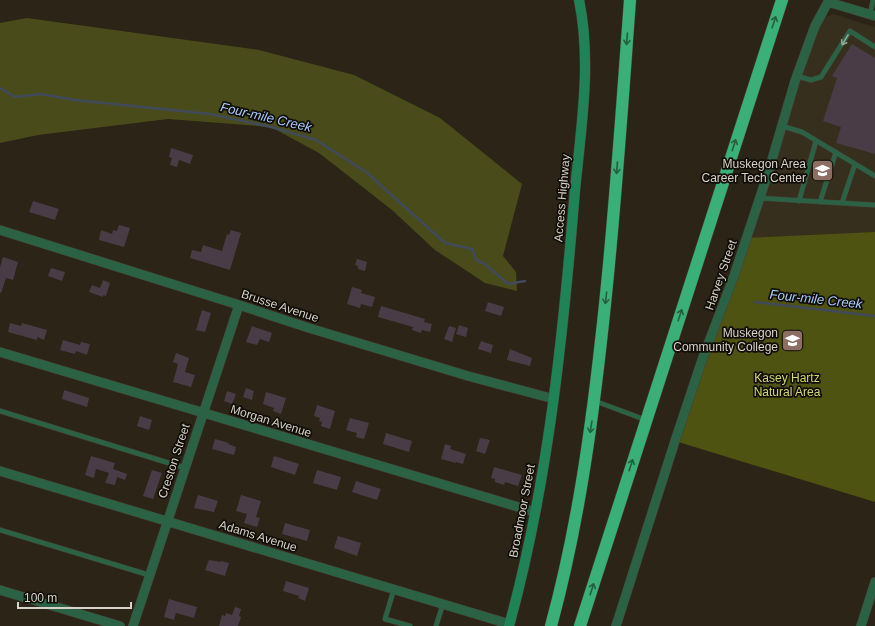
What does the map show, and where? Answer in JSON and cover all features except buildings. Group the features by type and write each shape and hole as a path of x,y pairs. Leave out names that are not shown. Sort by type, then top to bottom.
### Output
{"highway":[{"path":"551,626 576,523 595,401 611,253 630,0"},
{"path":"580,626 782,0"}],"street":[{"name":"Access Highway","path":"554,399 568,278 582,110 584,44 583,18 579,0"},
{"path":"828,1 872,16"},
{"name":"Harvey Street","path":"616,626 702,360 734,276 797,76 815,26 828,1"},
{"name":"Brusse Avenue","path":"0,230 324,333 468,376 554,399"},
{"name":"Creston Street","path":"133,626 239,305"},
{"name":"Morgan Avenue","path":"0,352 534,512"},
{"name":"Broadmoor Street","path":"509,625 524,564 544,467 554,399"},
{"name":"Adams Avenue","path":"0,471 509,625"},
{"path":"861,626 875,582"},
{"path":"0,590 120,626"}],"lane":[{"path":"872,16 873,0"},
{"path":"797,76 811,80 821,77 850,31 875,47"},
{"path":"782,126 802,132 875,176"},
{"path":"799,200 816,141"},
{"path":"820,202 836,152"},
{"path":"842,203 855,164"},
{"path":"759,198 875,205"},
{"path":"595,401 646,420"},
{"path":"0,411 185,468"},
{"path":"0,530 150,575"},
{"path":"394,589 385,618 410,626"},
{"path":"436,626 443,604"}],"shaded area":[{"path":"833,14 875,27 875,501 746,238 807,56 821,19"}],"green space":[{"path":"27,18 259,50 354,75 440,118 522,184 503,256 516,272 517,291 485,283 435,250 392,210 319,153 271,127 168,119 38,135 0,143 0,23"},
{"name":"Kasey Hartz Natural Area","path":"875,232 875,502 675,441 746,238"}],"waterway":[{"name":"Four-mile Creek","path":"0,88 15,97 41,94 75,100 210,114 271,127 316,140 366,172 445,243 472,249 476,260 485,264 508,284 525,281"},
{"name":"Four-mile Creek","path":"755,302 875,316"}],"place":[{"name":"Muskegon Area Career Tech Center","path":"822,171"},
{"name":"Muskegon Community College","path":"793,340"}]}
